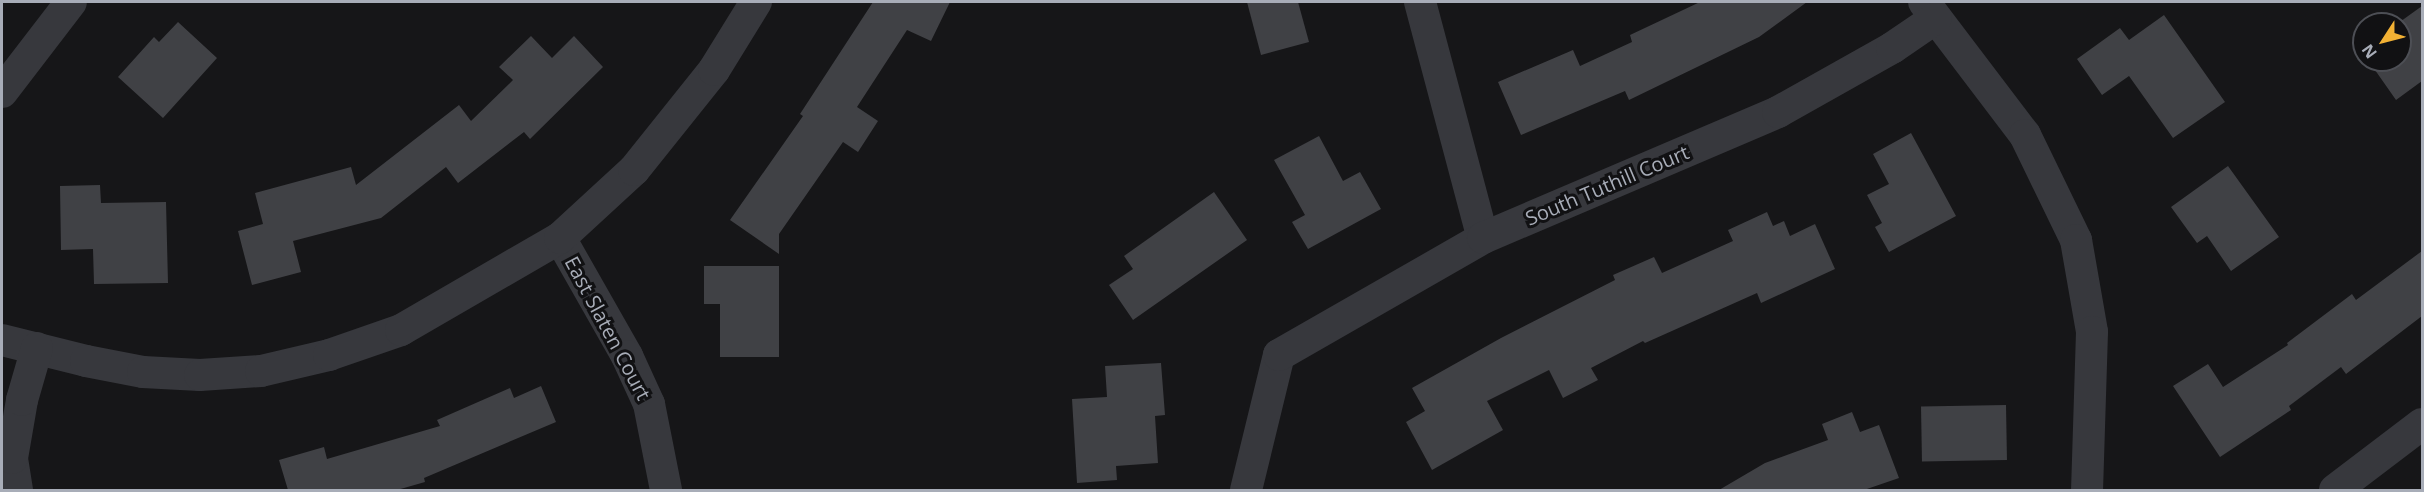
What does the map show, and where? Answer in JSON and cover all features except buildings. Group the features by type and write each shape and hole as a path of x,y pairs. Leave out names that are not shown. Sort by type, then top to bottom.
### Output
{"street":[{"path":"2,92 71,2"},
{"path":"2,340 143,372 200,375 261,371 329,355 401,330 560,238 634,170 714,70 756,2"},
{"path":"1420,2 1483,237"},
{"path":"1930,10 2025,135 2076,240 2092,332 2087,490"},
{"name":"South Tuthill Court","path":"1246,490 1279,355 1483,237 1778,112 1892,48 1930,10"},
{"name":"East Slaten Court","path":"560,238 627,356 649,404 666,490"},
{"path":"17,490 12,458 22,400 37,348"},
{"path":"2335,490 2422,424"}]}
